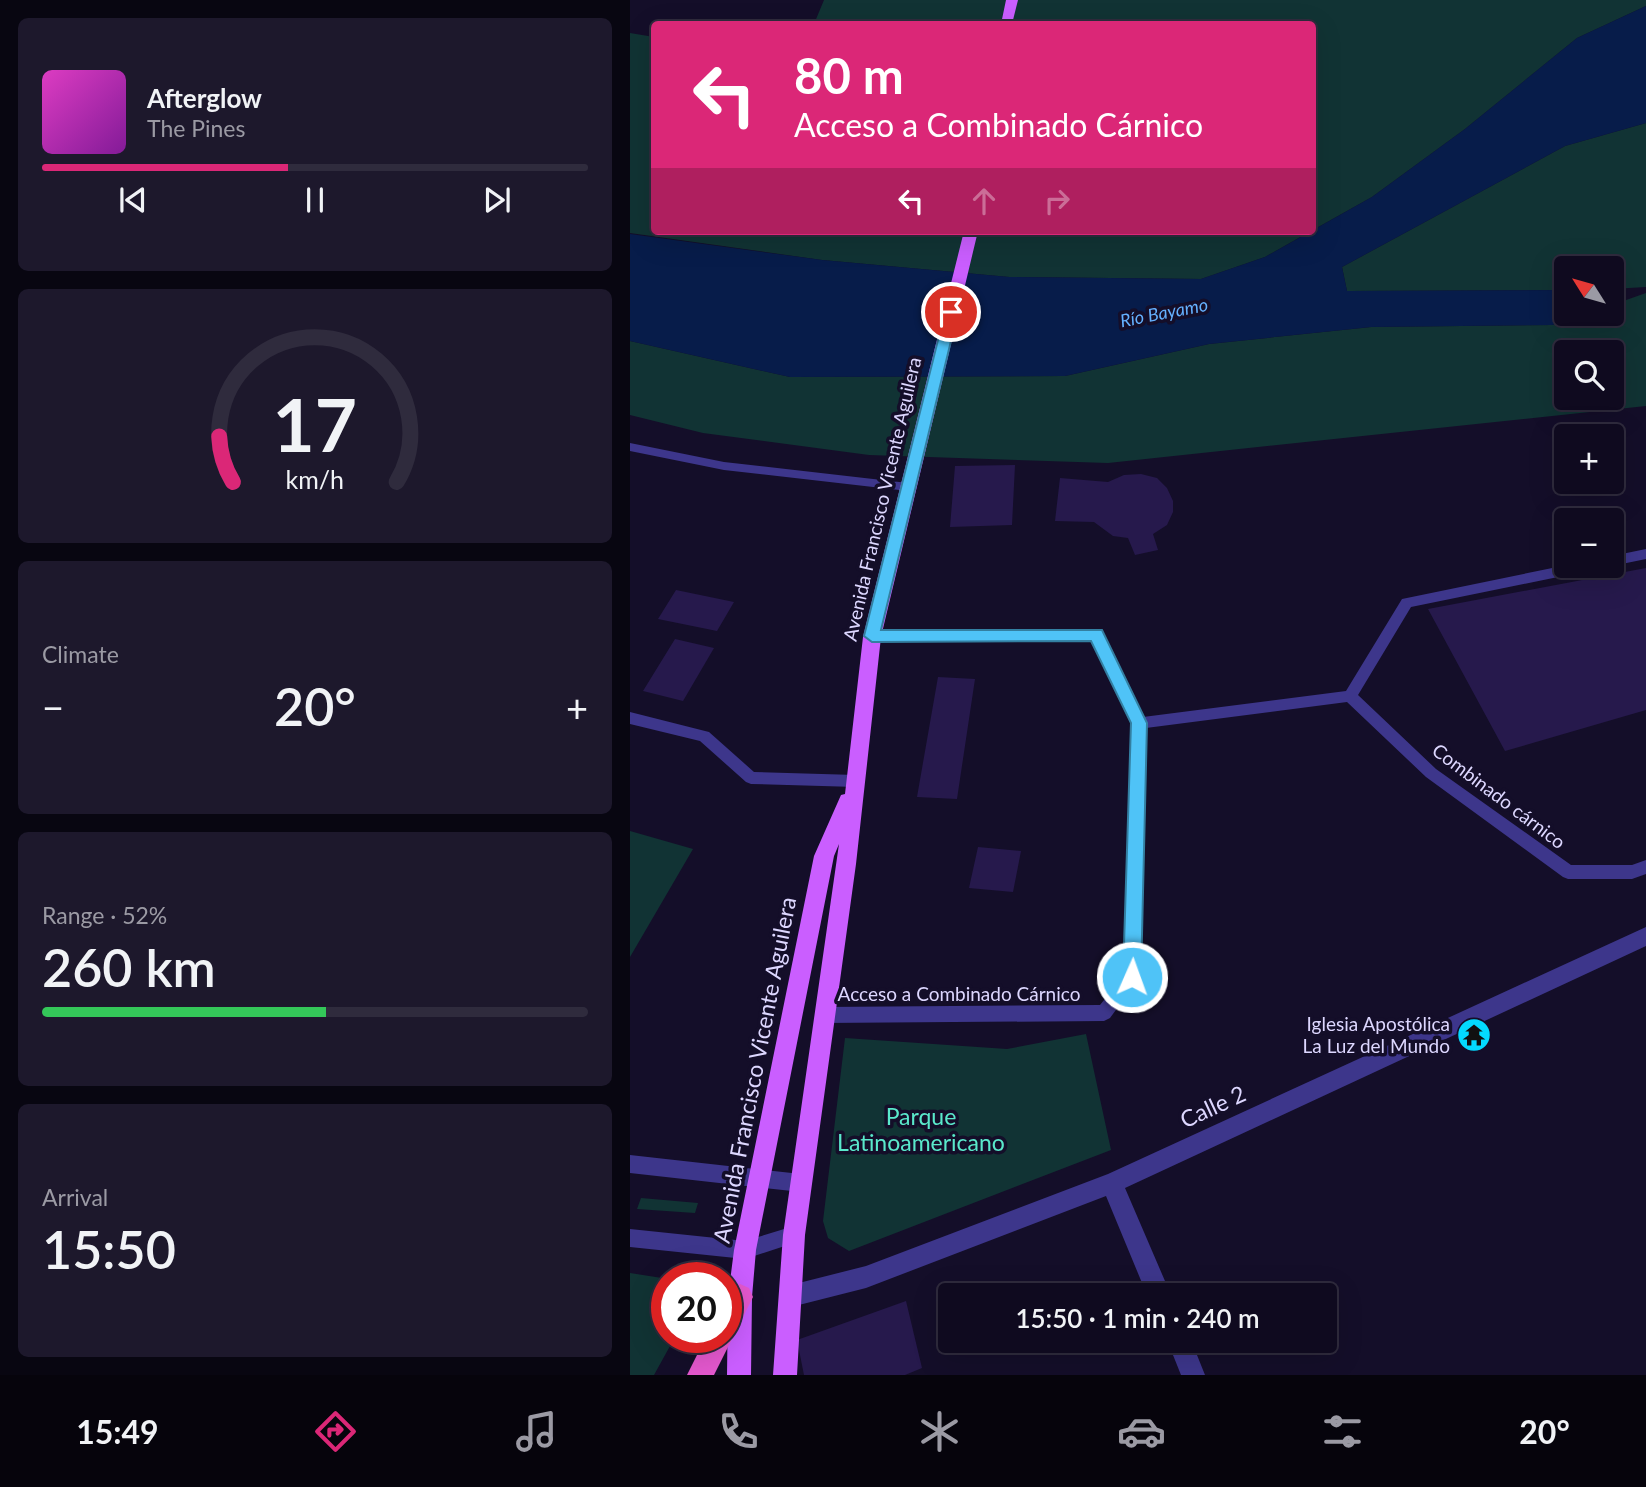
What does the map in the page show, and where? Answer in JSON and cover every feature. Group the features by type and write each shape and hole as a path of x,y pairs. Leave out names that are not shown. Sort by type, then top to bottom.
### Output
{"highway":[{"path":"700,1375 712,1353"}],"main road":[{"path":"1008,21 1012,0"},
{"name":"Avenida Francisco Vicente Aguilera","path":"785,1375 794,1235 856,781 872,636 970,235"},
{"name":"Avenida Francisco Vicente Aguilera","path":"742,1281 759,1180 824,856 856,781"},
{"name":"Avenida Francisco Vicente Aguilera","path":"739,1353 739,1375"}],"street":[{"name":"Calle 2","path":"791,1295 866,1277 1112,1183 1646,936"},
{"path":"1112,1183 1154,1283"},
{"path":"1184,1353 1193,1375"}],"lane":[{"path":"630,447 724,466 908,487"},
{"path":"1624,559 1646,554"},
{"path":"1139,723 1349,696 1408,603 1554,573"},
{"name":"Acceso a Combinado Cárnico","path":"823,1014 1104,1013 1132,977 1139,723 1096,635 872,636"},
{"name":"Combinado cárnico","path":"1349,696 1431,773 1568,872 1632,872 1646,867"},
{"path":"630,718 704,736 751,778 856,781"},
{"path":"630,1164 801,1183"},
{"path":"630,1238 746,1250 794,1235"}],"green space":[{"path":"824,0 1646,0 1646,6 1577,38 1465,129 1372,197 1316,228 1316,21 815,21"},
{"path":"630,33 651,36 651,235 1304,235 1265,257 1201,279 1009,277 822,260 630,233"},
{"path":"1646,123 1646,287 1624,288 1624,256 1554,256 1554,290 1347,291 1342,267 1565,146"},
{"path":"1646,293 1646,406 1624,408 1624,340 1554,340 1554,410 1608,410 1108,463 869,455 703,433 630,415 630,341 790,377 1065,376 1209,344 1371,327 1624,326 1624,301"},
{"path":"630,831 693,849 630,957"},
{"name":"Parque Latinoamericano","path":"1086,1034 1111,1150 849,1251 828,1238 823,1221 845,1038 1007,1049"},
{"path":"641,1198 698,1203 695,1213 637,1209"},
{"path":"630,1273 651,1276 651,1353 666,1353 654,1375 630,1375"}],"water":[{"name":"Río Bayamo","path":"1646,6 1646,123 1565,146 1342,267 1347,291 1554,290 1552,325 1371,327 1209,344 1065,376 790,377 630,341 630,234 822,260 1009,277 1201,279 1265,257 1304,235 1316,235 1316,228 1372,197 1465,129 1577,38"}],"building":[{"path":"1015,465 1012,525 950,527 955,466"},
{"path":"1141,474 1157,478 1167,488 1173,501 1173,512 1167,525 1153,534 1158,550 1135,555 1128,538 1113,536 1094,522 1055,521 1060,478 1108,482 1124,475"},
{"path":"1646,568 1646,710 1505,751 1428,609 1593,578 1624,578 1624,572"},
{"path":"676,590 734,602 717,631 658,619"},
{"path":"675,639 714,648 683,701 643,691"},
{"path":"938,677 975,679 957,799 917,797"},
{"path":"978,847 1021,851 1013,892 969,888"},
{"path":"906,1301 922,1368 905,1375 804,1375 797,1340"}],"place":[{"name":"Iglesia Apostólica La Luz del Mundo","path":"1474,1035"}],"route":[{"path":"951,312 872,636 1096,635 1139,723 1132,977"}]}
